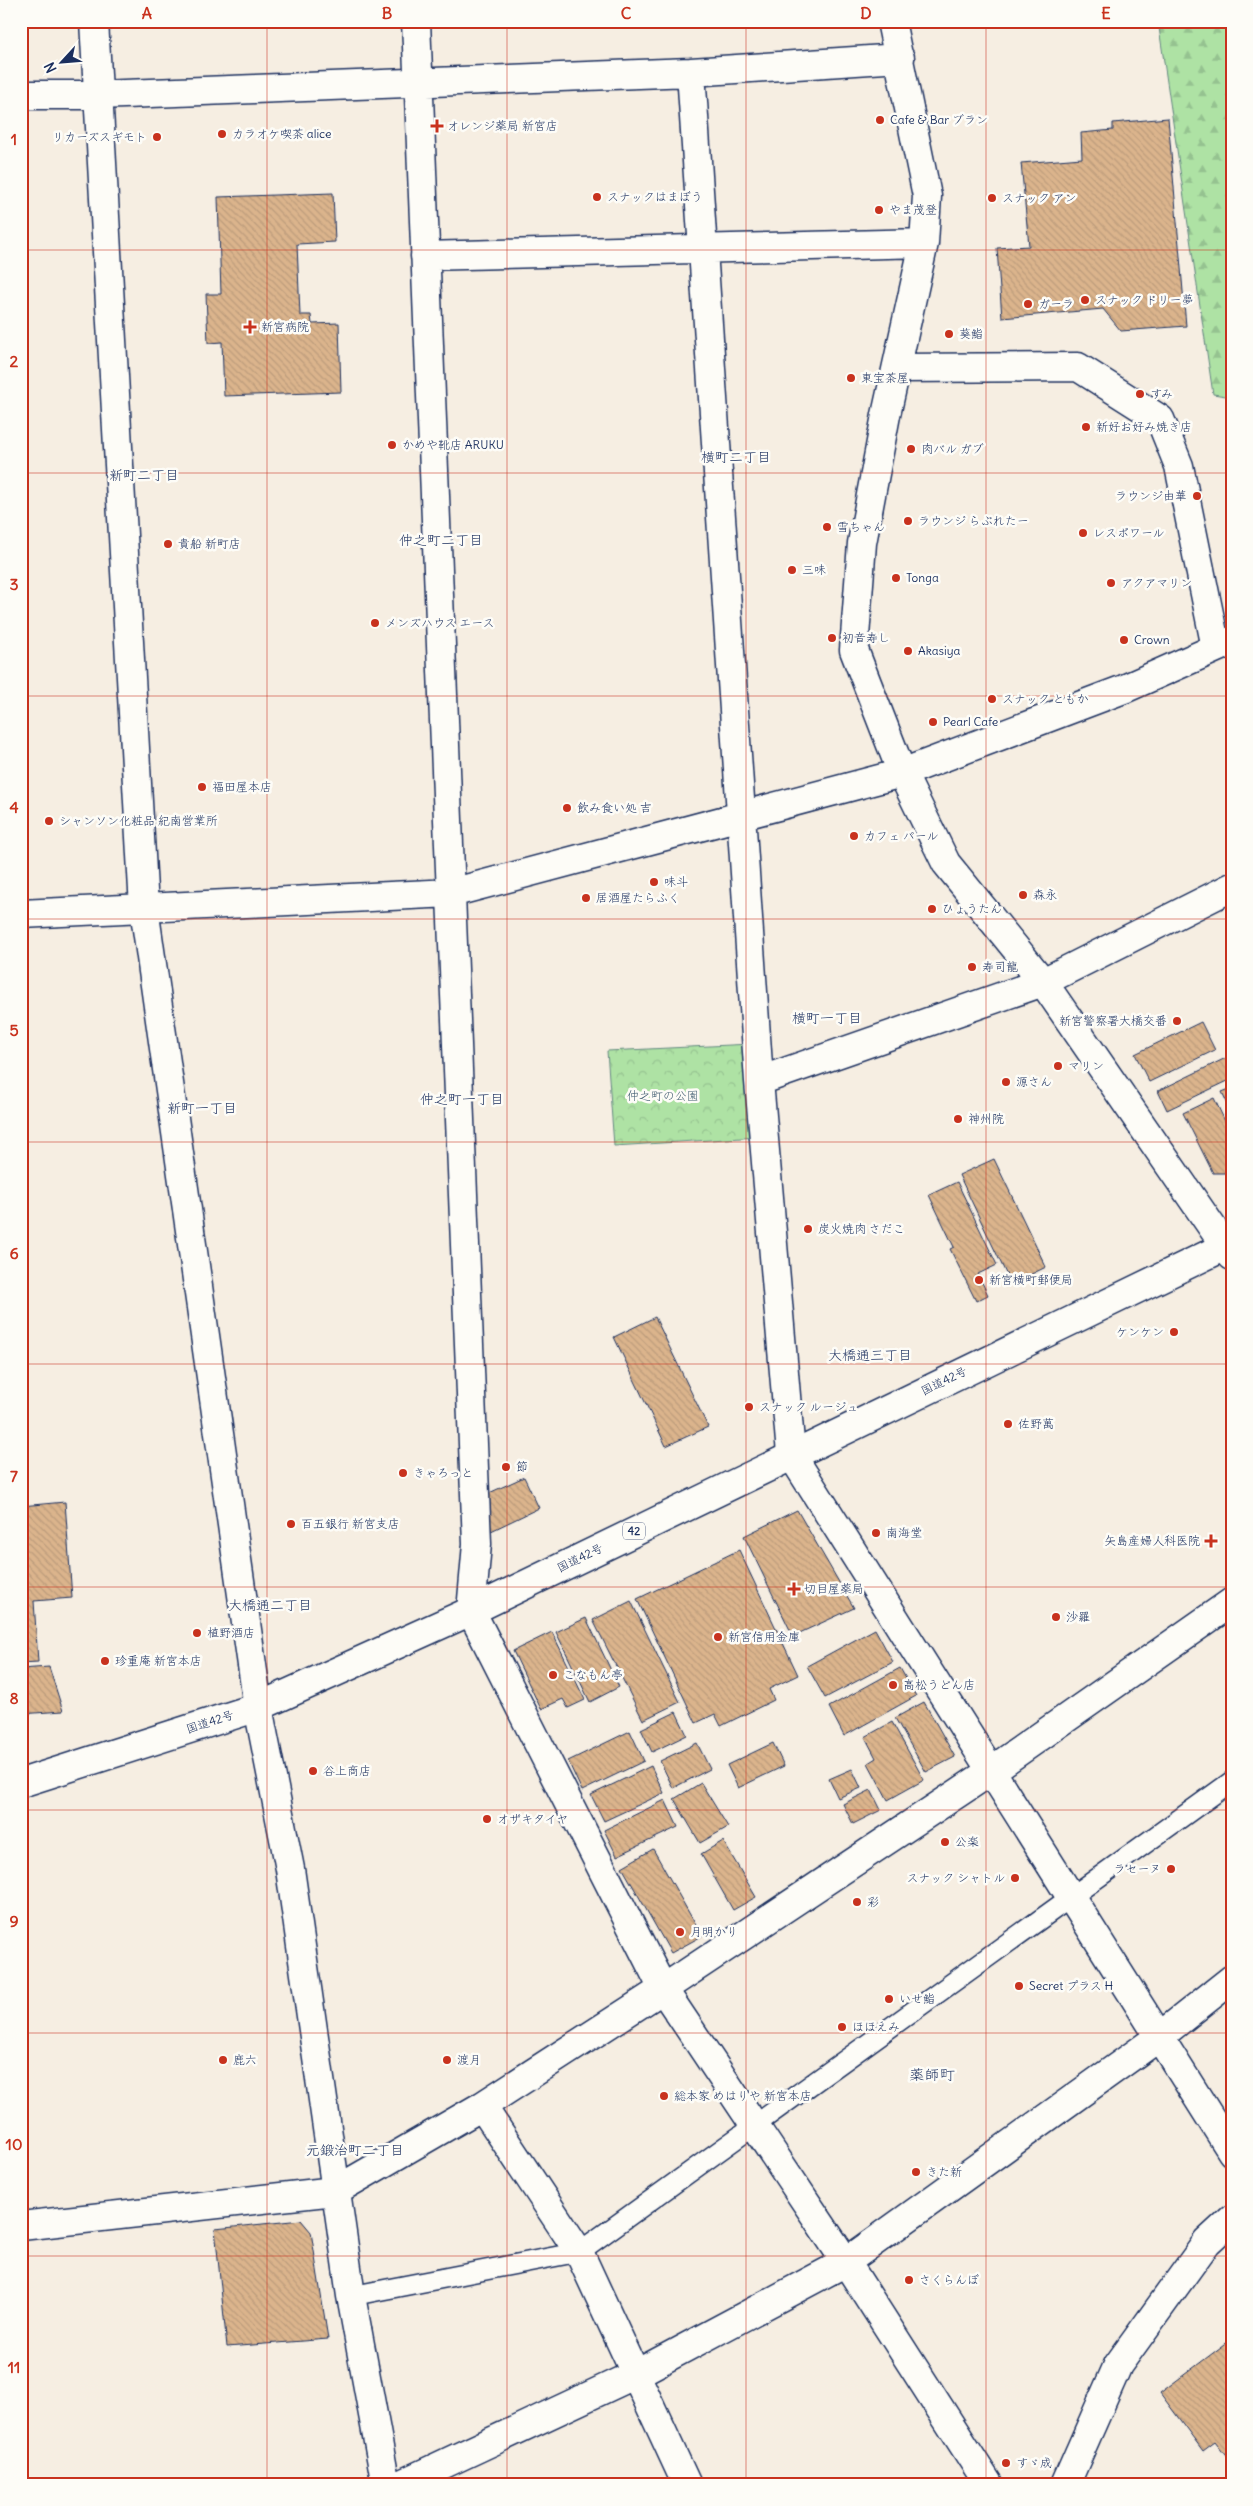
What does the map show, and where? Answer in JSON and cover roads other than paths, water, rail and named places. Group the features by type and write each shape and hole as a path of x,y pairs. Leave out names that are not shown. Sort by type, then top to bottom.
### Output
{"main road":[{"path":"94,21 144,908 258,1707 290,1869 351,2296 386,2485"},
{"path":"416,21 477,1544 471,1611 664,1989 846,2262 989,2485"},
{"path":"891,21 927,196 924,243 862,543 854,650 902,773 946,863 1043,982 1229,1248"},
{"path":"21,96 98,95 690,72 900,58"},
{"path":"690,72 759,1082 791,1454 1232,2152"},
{"path":"425,256 924,243"},
{"path":"21,914 451,893 902,773 1124,690 1224,644 1179,466 1160,419 1078,367 897,368"},
{"path":"759,1082 1043,982 1232,887"},
{"name":"国道42号","path":"21,1783 258,1707 471,1611 791,1454 1229,1248"},
{"path":"21,2226 335,2191 482,2106 664,1989 991,1770 1232,1602"},
{"path":"399,2485 636,2374 846,2262 1159,2037 1232,1979"},
{"path":"482,2106 579,2252 687,2485"},
{"path":"1066,2485 1118,2365 1207,2242 1232,2219"}],"lane":[{"path":"351,2296 579,2252 1072,1899 1232,1781"}],"place":[{"name":"Cafe & Bar ブラン","path":"880,120"},
{"name":"オレンジ薬局 新宮店","path":"437,126"},
{"name":"カラオケ喫茶 alice","path":"222,134"},
{"name":"リカーズスギモト","path":"157,137"},
{"name":"スナックはまぼう","path":"597,197"},
{"name":"スナック アン","path":"992,198"},
{"name":"やま茂登","path":"879,210"},
{"name":"スナック ドリー夢","path":"1085,300"},
{"name":"ガーラ","path":"1028,304"},
{"name":"新宮病院","path":"250,327"},
{"name":"葵鮨","path":"949,334"},
{"name":"東宝茶屋","path":"851,378"},
{"name":"すみ","path":"1140,394"},
{"name":"新好お好み焼き店","path":"1086,427"},
{"name":"かめや靴店 ARUKU","path":"392,445"},
{"name":"肉バル ガブ","path":"911,449"},
{"name":"ラウンジ由華","path":"1197,496"},
{"name":"ラウンジ らぶれたー","path":"908,521"},
{"name":"雪ちゃん","path":"827,527"},
{"name":"レスポワール","path":"1083,533"},
{"name":"貴船 新町店","path":"168,544"},
{"name":"三味","path":"792,570"},
{"name":"Tonga","path":"896,578"},
{"name":"アクアマリン","path":"1111,583"},
{"name":"メンズハウス エース","path":"375,623"},
{"name":"初音寿し","path":"832,638"},
{"name":"Crown","path":"1124,640"},
{"name":"Akasiya","path":"908,651"},
{"name":"スナック ともか","path":"992,699"},
{"name":"Pearl Cafe","path":"933,722"},
{"name":"福田屋本店","path":"202,787"},
{"name":"飲み食い処 吉","path":"567,808"},
{"name":"シャンソン化粧品 紀南営業所","path":"49,821"},
{"name":"カフェ パール","path":"854,836"},
{"name":"味斗","path":"654,882"},
{"name":"森永","path":"1023,895"},
{"name":"居酒屋たらふく","path":"586,898"},
{"name":"ひょうたん","path":"932,909"},
{"name":"寿司龍","path":"972,967"},
{"name":"新宮警察署大橋交番","path":"1177,1021"},
{"name":"マリン","path":"1058,1066"},
{"name":"源さん","path":"1006,1082"},
{"name":"神州院","path":"958,1119"},
{"name":"炭火焼肉 さだこ","path":"808,1229"},
{"name":"新宮横町郵便局","path":"979,1280"},
{"name":"ケンケン","path":"1174,1332"},
{"name":"スナック ルージュ","path":"749,1407"},
{"name":"佐野萬","path":"1008,1424"},
{"name":"節","path":"506,1467"},
{"name":"きゃろっと","path":"403,1473"},
{"name":"百五銀行 新宮支店","path":"291,1524"},
{"name":"南海堂","path":"876,1533"},
{"name":"矢島産婦人科医院","path":"1211,1541"},
{"name":"切目屋薬局","path":"794,1589"},
{"name":"沙羅","path":"1056,1617"},
{"name":"植野酒店","path":"197,1633"},
{"name":"新宮信用金庫","path":"718,1637"},
{"name":"珍重庵 新宮本店","path":"105,1661"},
{"name":"こなもん亭","path":"553,1675"},
{"name":"高松うどん店","path":"893,1685"},
{"name":"谷上商店","path":"313,1771"},
{"name":"オザキタイヤ","path":"487,1819"},
{"name":"公楽","path":"945,1842"},
{"name":"ラセーヌ","path":"1171,1869"},
{"name":"スナック シャトル","path":"1015,1878"},
{"name":"彩","path":"857,1902"},
{"name":"月明かり","path":"680,1932"},
{"name":"Secret プラス H","path":"1019,1986"},
{"name":"いせ鮨","path":"889,1999"},
{"name":"ほほえみ","path":"842,2027"},
{"name":"鹿六","path":"223,2060"},
{"name":"渡月","path":"447,2060"},
{"name":"総本家 めはりや 新宮本店","path":"664,2096"},
{"name":"きた新","path":"916,2172"},
{"name":"さくらんぼ","path":"909,2280"},
{"name":"すゞ成","path":"1006,2463"}],"district":[{"name":"横町二丁目","path":"736,457"},
{"name":"新町二丁目","path":"144,475"},
{"name":"仲之町二丁目","path":"441,540"},
{"name":"横町一丁目","path":"827,1018"},
{"name":"仲之町一丁目","path":"462,1099"},
{"name":"新町一丁目","path":"202,1108"},
{"name":"大橋通三丁目","path":"870,1355"},
{"name":"大橋通二丁目","path":"270,1605"},
{"name":"薬師町","path":"932,2075"},
{"name":"元鍛治町二丁目","path":"355,2150"}],"park label":[{"name":"仲之町の公園","path":"663,1096"}]}
